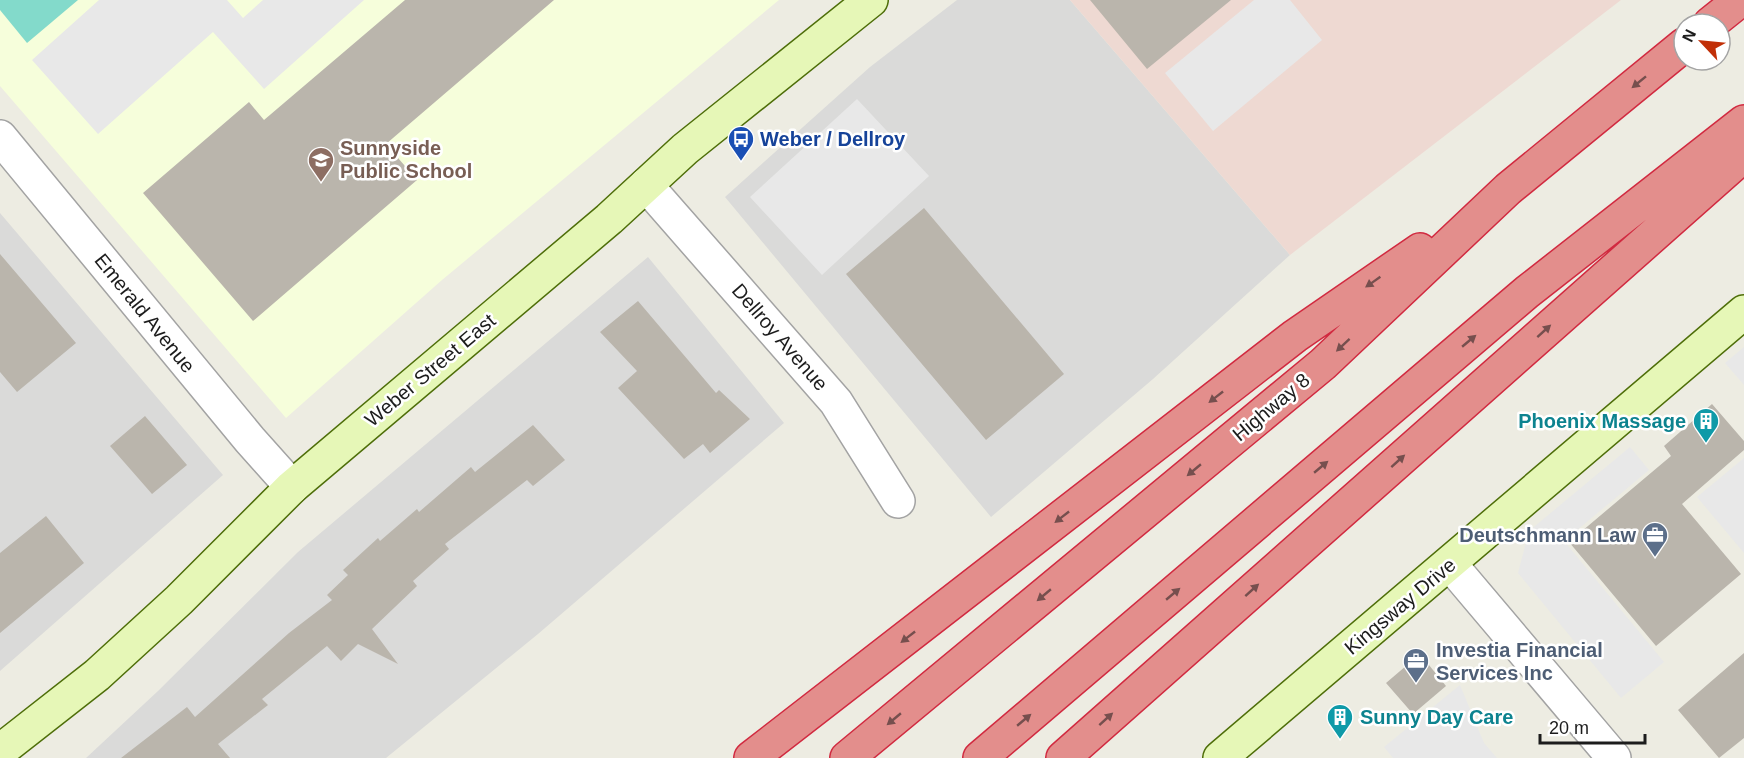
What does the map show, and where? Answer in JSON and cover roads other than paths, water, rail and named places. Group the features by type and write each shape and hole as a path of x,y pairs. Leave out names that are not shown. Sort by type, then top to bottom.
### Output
{"highway":[{"path":"1725,12 1740,0"},
{"name":"Highway 8","path":"847,758 1323,364 1508,189 1672,55"},
{"path":"980,758 1527,292 1744,122"},
{"path":"1063,758 1744,155"},
{"path":"751,758 1295,336 1508,189"}],"main road":[{"name":"Weber Street East","path":"0,751 97,675 179,600 292,487 646,185 685,149 871,0"},
{"name":"Kingsway Drive","path":"1220,758 1744,312"}],"street":[{"name":"Emerald Avenue","path":"0,137 250,440 292,487"},
{"name":"Dellroy Avenue","path":"646,185 836,402 898,501"},
{"path":"1450,564 1614,758"}],"place":[{"name":"Weber / Dellroy","path":"741,162"},
{"name":"Sunnyside Public School","path":"321,183"},
{"name":"Phoenix Massage","path":"1706,444"},
{"name":"Deutschmann Law","path":"1655,558"},
{"name":"Investia Financial Services Inc","path":"1416,684"},
{"name":"Sunny Day Care","path":"1340,740"}]}
